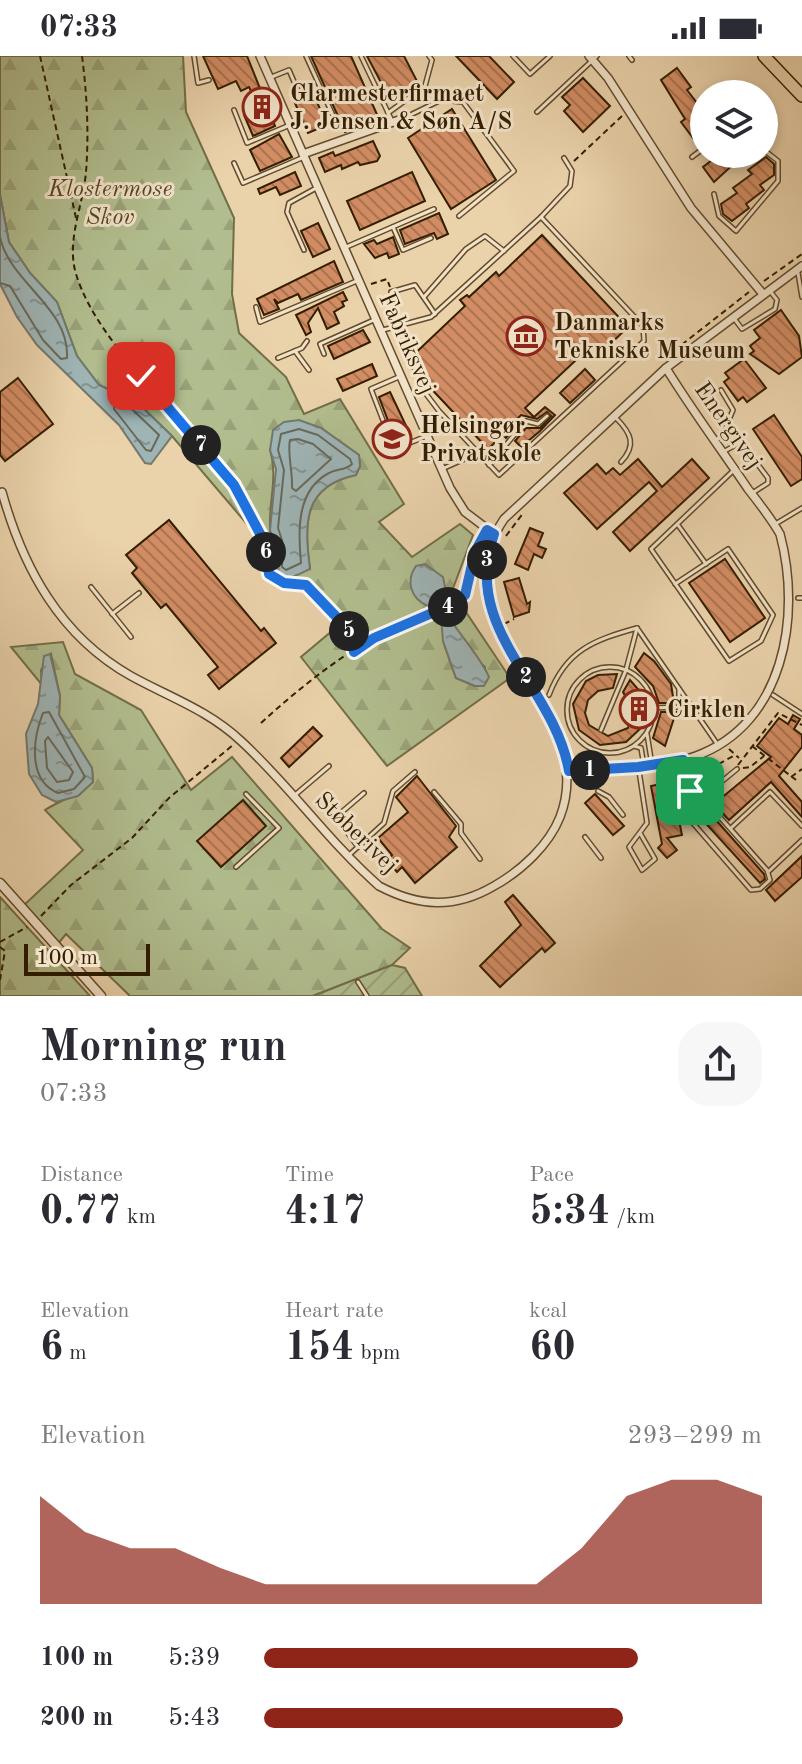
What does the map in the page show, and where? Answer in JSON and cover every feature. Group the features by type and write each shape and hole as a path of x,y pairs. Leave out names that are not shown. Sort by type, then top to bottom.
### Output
{"main road":[{"path":"764,56 802,96"}],"street":[{"name":"Fabriksvej","path":"260,56 457,502 491,535"},
{"path":"593,57 691,208 756,287 766,292"},
{"path":"303,155 396,122"},
{"path":"491,535 504,519 666,368 799,268"},
{"name":"Energivej","path":"569,771 683,760 722,743 751,721 773,695 792,652 800,598 792,564 774,525 666,368"},
{"name":"Støberivej","path":"2,492 22,555 37,584 82,641 120,669 211,716 238,739 379,886 402,898 440,903 477,896 499,884 539,851 557,826 564,807 569,771 557,731 489,607 485,570 491,535"},
{"path":"0,883 101,996"}],"lane":[{"path":"194,56 198,83 209,80"},
{"path":"306,56 336,122"},
{"path":"361,56 388,113 396,122 441,100 463,102 514,171 459,216"},
{"path":"388,113 425,86 432,60 429,56"},
{"path":"513,56 530,74 550,56"},
{"path":"537,112 593,57"},
{"path":"269,78 289,70 295,84"},
{"path":"234,110 247,143 290,125"},
{"path":"234,163 243,183 303,155"},
{"path":"381,331 435,314 541,217 570,186 569,165 564,158"},
{"path":"714,194 719,216 736,231 778,181 778,168"},
{"path":"304,250 287,212 289,203 318,187"},
{"path":"344,248 434,209"},
{"path":"420,386 499,475 644,341 643,326 541,217"},
{"path":"393,227 403,250 431,238"},
{"path":"424,297 466,249 485,236 504,251"},
{"path":"799,268 802,297"},
{"path":"256,307 260,322 359,280"},
{"path":"391,292 415,285 435,314"},
{"path":"733,317 745,330 775,309 777,300 766,292"},
{"path":"324,354 320,344 376,319"},
{"path":"278,358 295,351 307,341"},
{"path":"295,351 309,370"},
{"path":"401,376 371,389 394,449 427,436"},
{"path":"715,441 723,434 733,410 721,390"},
{"path":"614,415 629,430 632,441 630,452 621,462"},
{"path":"489,465 526,421 538,424 547,416"},
{"path":"723,452 741,442 768,478 768,483 752,494"},
{"path":"442,469 478,453"},
{"path":"675,584 728,549 773,615 761,641 729,661 675,584 651,549 735,469"},
{"path":"774,525 802,509"},
{"path":"677,524 706,564"},
{"path":"91,587 131,637"},
{"path":"112,614 139,593"},
{"path":"601,730 626,670 637,628"},
{"path":"637,628 722,743"},
{"path":"549,695 564,662 601,638 637,628"},
{"path":"640,833 655,859 642,870 629,847 647,823 645,766 652,708 643,682 626,670 601,668 579,680 567,702 567,715 576,738 597,752 622,752 634,746 647,732"},
{"path":"652,708 679,707 679,687"},
{"path":"773,695 802,714"},
{"path":"634,746 641,748 645,766"},
{"path":"683,760 693,801 692,822 751,890 760,889 770,880 768,872 702,797"},
{"path":"293,797 329,766"},
{"path":"693,801 737,769"},
{"path":"348,856 384,823 393,791 415,772"},
{"path":"598,791 609,797 623,815"},
{"path":"434,792 461,824 461,833 480,859"},
{"path":"730,829 770,792 802,826"},
{"path":"358,847 336,817 364,793"},
{"path":"236,867 279,828 246,794"},
{"path":"585,837 601,858"},
{"path":"768,872 802,840"},
{"path":"358,982 367,996"}],"path":[{"path":"40,56 76,219"},
{"path":"82,56 86,89 86,173 76,219 73,262 78,280 102,322 141,376 234,485 264,541 269,574 284,583 306,585 348,629 354,652"},
{"path":"569,165 628,110"},
{"path":"666,368 666,357 802,254"},
{"path":"375,283 387,279 391,292"},
{"path":"261,723 314,675 374,638 453,604 465,595 475,552 491,535 502,542 532,503"},
{"path":"764,756 750,767 737,769 740,759 781,711 802,725"},
{"path":"766,715 772,720"},
{"path":"0,980 5,951 0,945 33,923 71,885 132,838 169,798 238,739"},
{"path":"722,743 740,759"},
{"path":"751,745 796,780"},
{"path":"710,769 735,755"},
{"path":"715,766 721,782"},
{"path":"790,777 802,769"}],"green space":[{"name":"Klostermose Skov","path":"0,56 183,56 186,112 234,218 232,294 239,333 286,377 304,414 340,399 404,504 379,522 412,557 460,524 473,535 452,591 510,678 387,766 301,657 345,620 308,584 281,580 271,571 269,550 172,436 138,403 99,385 77,356 57,302 30,273 9,242 0,195","holes":["321,428 359,455 360,466 356,475 326,488 311,509 307,536 310,569 274,572 270,527 273,470 270,450","448,617 475,658 485,667 484,685 475,686 456,678 443,641"]},
{"path":"63,642 75,674 141,710 191,790 232,757 382,929 410,948 392,965 313,996 130,996 66,934 57,945 23,906 83,850 45,810 93,782 92,768 59,715 60,696 51,654 41,670 42,685 11,647"},
{"path":"0,897 90,996 0,996"},
{"path":"392,965 405,968 422,996 313,996"}],"water":[{"path":"0,195 9,242 30,273 57,302 77,356 99,385 138,403 172,436 151,464 145,463 119,425 37,345 17,317 0,284"},
{"path":"299,420 321,428 359,455 360,466 356,475 339,480 317,497 308,522 310,569 283,577 274,572 274,541 270,530 276,469 270,450 273,430 284,422"},
{"path":"425,564 443,577 446,592 442,599 428,606 417,599 410,583 416,566"},
{"path":"448,616 489,677 484,686 475,686 456,678 443,641 441,617"},
{"path":"50,654 60,696 59,715 92,768 93,782 78,796 56,802 42,795 29,774 26,734 38,704 44,656"}],"building":[{"path":"203,56 247,56 275,126 253,136 244,115 254,110 250,101 255,99 249,87 241,91 236,81 218,89"},
{"path":"311,56 351,56 379,119 345,132"},
{"path":"367,56 404,56 419,85 391,101"},
{"path":"456,56 489,56 514,82 497,99"},
{"path":"677,68 690,86 687,90 690,94 690,134 681,122 685,119 661,80"},
{"path":"583,78 610,106 583,132 564,111 570,105 562,97"},
{"path":"299,86 301,89 310,86 327,125 308,133 291,94 293,88"},
{"path":"452,109 496,180 451,209 408,138"},
{"path":"279,134 292,157 260,171 250,150"},
{"path":"373,141 380,156 377,161 360,165 358,162 342,169 341,165 325,172 319,158 333,152 335,156"},
{"path":"704,168 729,168 714,182"},
{"path":"774,168 774,175 760,185 764,190 746,204 749,208 732,221 723,214 721,204 737,193 733,188 752,174 748,170"},
{"path":"295,172 301,186 280,195 276,187 260,194 258,189"},
{"path":"412,172 425,201 360,230 347,201"},
{"path":"439,213 448,234 437,239 434,233 405,244 400,230"},
{"path":"318,223 330,249 313,257 301,231"},
{"name":"Danmarks Tekniske Museum","path":"542,235 628,327 600,354 592,345 525,408 534,417 545,407 555,415 540,431 521,447 515,441 526,428 540,428 551,416 547,412 537,419 521,415 511,425 514,428 506,438 503,435 488,449 406,362 465,306 460,300 467,295 469,297 496,272 499,276"},
{"path":"393,237 399,254 389,258 387,253 375,258 364,244 374,240 377,244"},
{"path":"334,261 343,282 301,300 298,294 278,303 274,299 279,309 264,315 257,299"},
{"path":"343,292 347,300 334,312 339,323 327,329 318,308 308,323 311,332 306,335 296,315"},
{"path":"781,310 799,336 802,357 779,374 750,354 754,351 750,346 760,338 754,330"},
{"path":"363,330 370,342 334,359 328,346"},
{"path":"744,359 766,388 747,402 743,397 738,401 724,382 729,378 725,373"},
{"path":"372,364 377,376 343,391 337,379"},
{"path":"585,369 595,380 570,403 560,393"},
{"path":"18,378 53,424 5,461 0,455 0,392"},
{"path":"390,392 409,432 395,439 379,397"},
{"path":"774,415 802,457 802,479 791,486 753,429"},
{"path":"638,459 662,487 692,459 709,478 630,551 613,532 657,491 649,482 597,529 564,493 597,464 606,474 613,468 620,475"},
{"path":"169,520 261,631 264,628 276,643 219,689 208,675 218,667 166,604 161,608 132,573 137,568 126,555"},
{"path":"530,528 543,533 538,546 546,549 542,558 534,554 528,570 515,564"},
{"path":"725,559 765,618 730,642 689,583"},
{"path":"519,578 527,604 530,602 529,612 514,617 504,582"},
{"path":"644,653 671,684 674,703 659,703 653,686 635,667"},
{"name":"Cirklen","path":"617,674 613,688 598,691 588,700 585,713 589,725 608,736 628,728 633,711 623,692 630,680 643,695 645,715 641,728 626,742 600,745 579,730 573,704 586,681 598,675"},
{"path":"661,712 676,712 665,746 653,738"},
{"path":"793,715 800,719 794,729 802,735 802,747 779,776 802,802 802,817 771,782 729,820 714,804 771,757 757,746 779,718 788,724"},
{"path":"313,727 322,736 289,767 281,758"},
{"path":"417,776 456,826 449,837 457,847 415,883 402,867 397,872 387,860 392,855 378,838 408,812 396,797"},
{"path":"671,782 682,835 667,838 677,850 667,858 658,848 662,844 651,786"},
{"path":"595,794 624,826 613,835 585,803"},
{"path":"243,800 266,826 221,867 197,841"},
{"path":"707,810 764,874 765,879 760,883 700,817"},
{"path":"802,856 802,877 775,901 766,890"},
{"path":"513,895 555,943 545,952 542,948 500,987 480,966 521,925 505,902"}],"place":[{"name":"Glarmesterfirmaet J. Jensen & Søn A/S","path":"262,107"},
{"name":"Danmarks Tekniske Museum","path":"526,336"},
{"name":"Helsingør Privatskole","path":"392,439"},
{"name":"Cirklen","path":"639,709"}],"route":[{"path":"141,376 234,485 264,541 269,574 284,583 306,585 351,633 354,652 374,638 453,604 465,595 475,552 487,530 494,534 485,570 489,607 497,627 557,731 569,771 638,767 683,760 690,791"}]}
